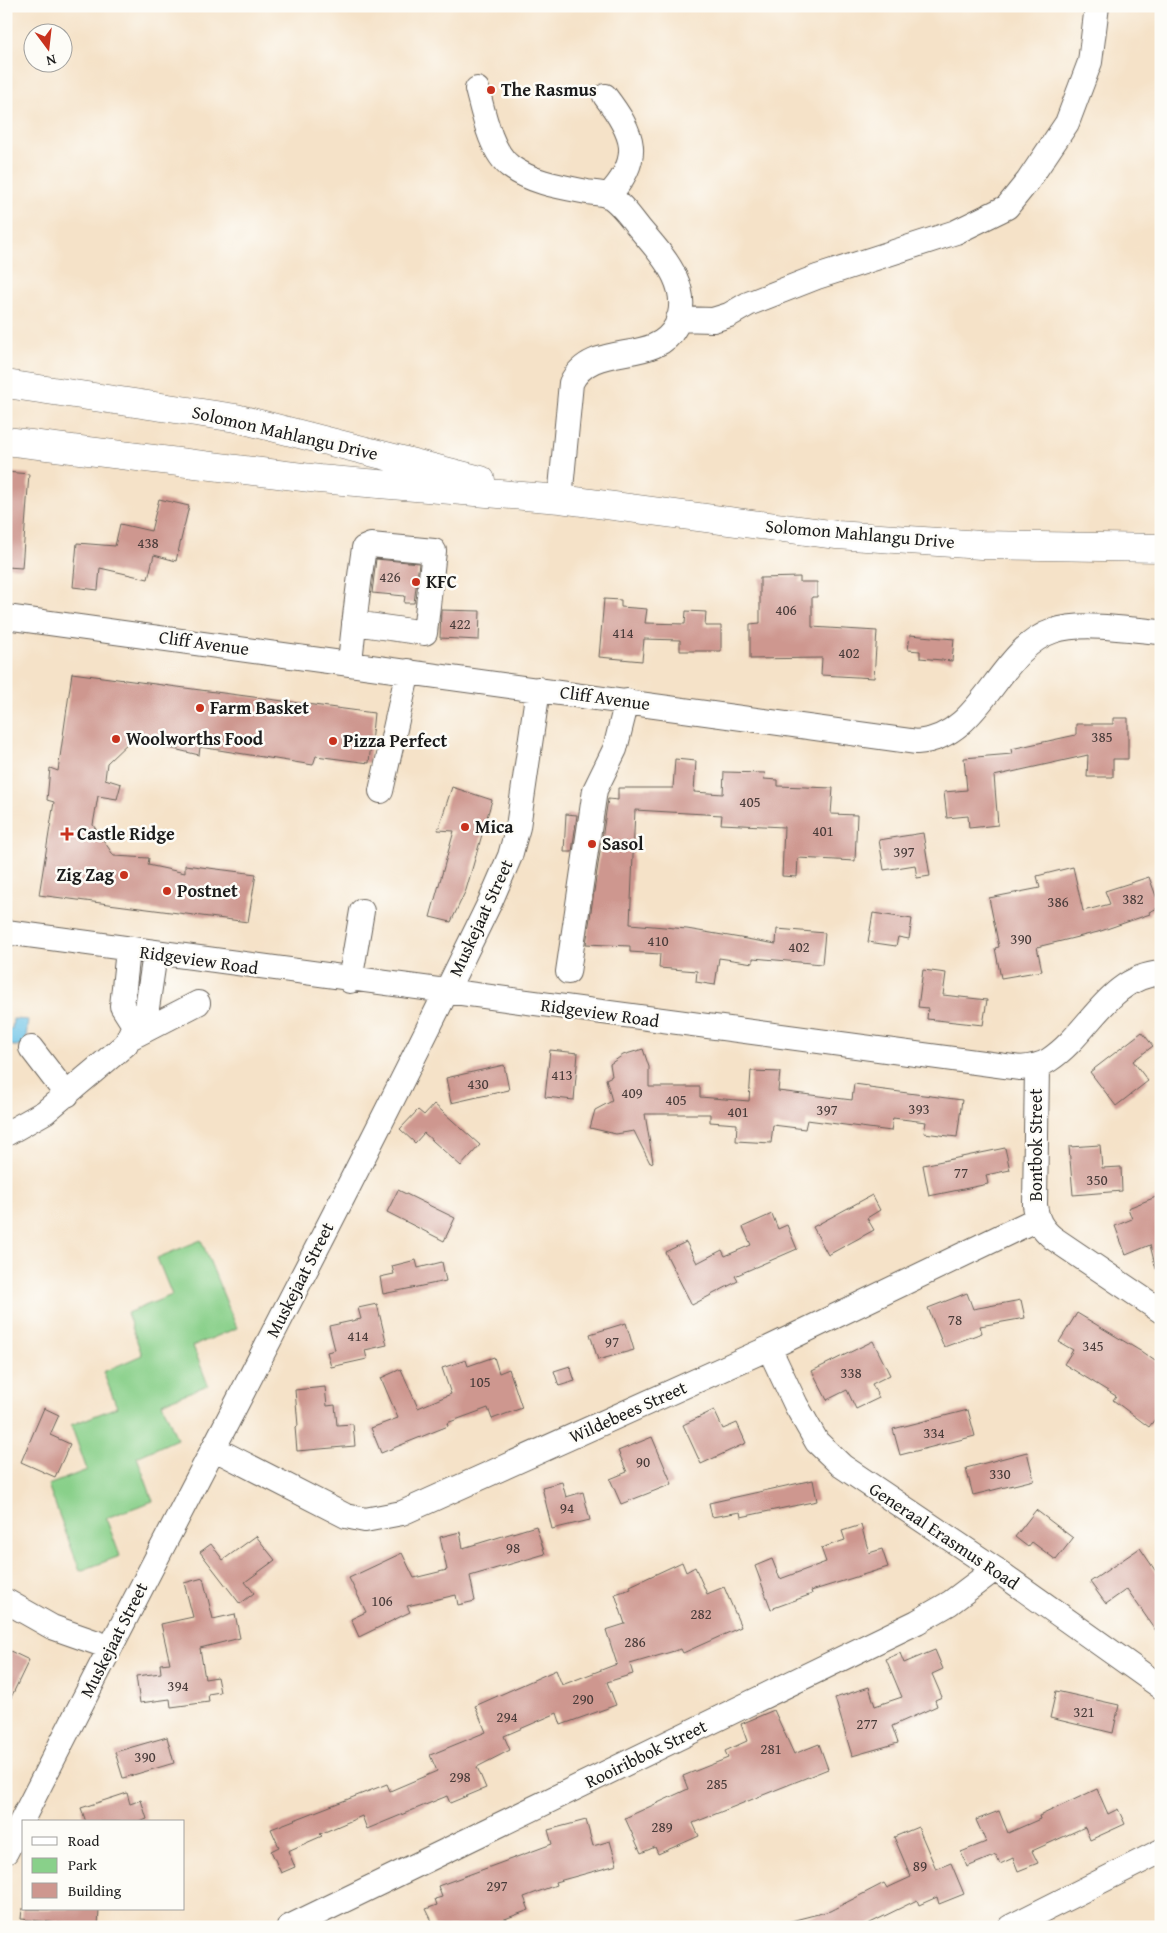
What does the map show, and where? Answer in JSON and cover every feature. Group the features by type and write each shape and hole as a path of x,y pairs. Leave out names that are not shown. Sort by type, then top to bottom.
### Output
{"main road":[{"name":"Solomon Mahlangu Drive","path":"6,384 236,418 560,499"},
{"name":"Solomon Mahlangu Drive","path":"6,441 319,479 560,499 837,535 981,546 1161,548"}],"street":[{"path":"678,319 712,320 729,315 748,304 817,277 956,232 1007,207 1028,181 1066,123 1090,62 1097,6"},
{"path":"477,89 488,132 510,167 531,178 608,196 628,214 665,257 676,276 680,292 678,319 674,328 657,344 595,359 575,375 571,383 560,499"},
{"path":"605,96 628,130 632,154 625,176 608,196"},
{"path":"350,662 354,624 364,548 371,545 434,551 425,632 354,624"},
{"name":"Cliff Avenue","path":"6,617 350,662 917,742 941,738 966,719 1016,659 1030,646 1053,631 1087,627 1161,632"},
{"path":"381,791 408,671"},
{"name":"Muskejaat Street","path":"22,1820 109,1647 215,1449 446,992 510,856 518,827 538,689"},
{"path":"568,972 595,790 616,749 627,701"},
{"path":"350,981 362,911"},
{"name":"Ridgeview Road","path":"6,932 350,981 1020,1068 1037,1066 1049,1061 1120,988 1134,978 1161,973"},
{"path":"128,950 122,1006 132,1031"},
{"path":"6,1134 45,1112 67,1095 132,1031 147,1008 155,954"},
{"path":"132,1031 198,1002"},
{"path":"31,1048 67,1095"},
{"name":"Bontbok Street","path":"1037,1066 1035,1204 1037,1219 1044,1230 1053,1238 1161,1311"},
{"name":"Wildebees Street","path":"215,1449 346,1516 365,1520 384,1517 425,1504 770,1348 1037,1219"},
{"name":"Generaal Erasmus Road","path":"770,1348 796,1405 817,1442 836,1460 1161,1686"},
{"name":"Rooiribbok Street","path":"289,1927 917,1622 950,1603 995,1570"},
{"path":"6,1601 52,1627 109,1647"},
{"name":"Muskejaat Street","path":"6,1852 22,1820"},
{"path":"1010,1927 1161,1851"}],"green space":[{"path":"201,1240 237,1328 193,1346 208,1385 162,1403 177,1439 137,1457 153,1501 106,1518 120,1556 80,1571 48,1485 87,1470 71,1425 117,1407 103,1372 142,1355 127,1313 172,1295 157,1258"}],"water":[{"path":"13,1019 28,1020 25,1047 6,1045 6,1028 12,1029"}],"building":[{"path":"6,472 29,474 22,568 6,567"},
{"path":"159,499 189,506 176,561 154,555 148,579 100,568 98,590 73,587 77,543 115,546 120,524 151,531"},
{"path":"376,559 419,563 414,603 404,603 405,596 372,593"},
{"path":"800,577 800,582 817,582 817,597 812,597 812,627 877,631 874,678 821,675 822,658 750,659 750,624 760,623 760,578"},
{"path":"604,599 621,600 621,607 647,609 645,623 685,624 686,611 706,612 705,626 721,626 721,651 680,651 680,640 644,639 642,661 599,657"},
{"path":"441,610 480,611 479,640 440,638"},
{"path":"910,635 954,639 952,661 920,658 920,651 908,650"},
{"path":"72,673 374,713 369,763 316,756 313,765 200,747 199,755 132,739 107,763 105,779 121,784 117,799 98,796 93,825 114,856 149,858 148,865 185,873 185,865 256,874 248,922 39,895 54,802 47,800 50,768 58,771"},
{"path":"1113,718 1128,718 1128,759 1113,759 1113,777 1087,777 1088,755 994,776 998,825 969,828 968,816 947,818 944,792 967,790 964,758 1012,754 1011,749 1076,735 1076,724 1113,724"},
{"path":"675,759 696,761 694,792 723,794 724,772 765,773 764,779 778,780 778,786 833,788 831,814 857,815 855,861 798,858 797,877 782,876 784,827 721,824 722,815 635,810 630,924 687,929 776,944 777,929 825,933 822,964 753,958 753,963 719,958 715,985 696,982 697,971 659,968 660,954 630,952 630,946 586,944 608,799 618,800 618,788 673,788"},
{"path":"452,787 492,800 466,890 451,922 430,917 454,831 438,830"},
{"path":"566,814 577,815 572,852 564,852"},
{"path":"923,833 930,876 917,878 915,865 884,870 879,840"},
{"path":"1073,867 1083,911 1110,904 1105,891 1149,877 1160,907 1149,912 1150,914 1098,932 1037,947 1042,971 1001,978 995,948 999,947 989,898 1040,888 1037,876"},
{"path":"873,913 912,919 909,939 898,937 896,946 868,942"},
{"path":"923,970 946,973 943,995 987,1000 983,1025 927,1019 928,1008 918,1007"},
{"path":"1142,1032 1153,1046 1133,1061 1148,1081 1116,1106 1090,1072"},
{"path":"643,1049 649,1067 649,1087 700,1087 700,1097 749,1101 751,1071 780,1072 778,1091 852,1100 854,1084 869,1086 869,1088 962,1100 957,1137 924,1133 926,1122 893,1118 891,1131 807,1120 805,1129 773,1125 771,1143 736,1141 737,1124 710,1122 710,1114 645,1114 653,1162 650,1163 634,1131 616,1134 590,1128 595,1110 612,1101 606,1079 612,1076 610,1064 623,1055"},
{"path":"550,1050 578,1053 574,1100 545,1097"},
{"path":"504,1065 509,1090 451,1103 446,1078"},
{"path":"434,1104 480,1145 461,1166 424,1133 415,1143 400,1129 418,1110 424,1115"},
{"path":"1100,1145 1102,1168 1121,1167 1122,1191 1073,1195 1069,1147"},
{"path":"1005,1148 1010,1170 986,1175 988,1184 929,1196 923,1165"},
{"path":"398,1190 455,1218 444,1241 387,1212"},
{"path":"872,1195 880,1210 867,1218 874,1230 828,1255 813,1227"},
{"path":"1161,1195 1161,1269 1156,1269 1150,1245 1126,1255 1115,1226 1132,1219 1128,1208"},
{"path":"772,1214 778,1229 787,1225 797,1249 735,1276 738,1281 692,1305 665,1252 686,1242 697,1263 722,1250 725,1256 751,1245 743,1227"},
{"path":"416,1260 418,1268 442,1262 446,1281 383,1294 380,1277 394,1274 392,1266"},
{"path":"967,1293 973,1309 1021,1300 1025,1318 980,1326 982,1333 944,1347 928,1308"},
{"path":"377,1304 387,1345 365,1350 367,1359 331,1367 327,1352 335,1350 329,1326 361,1319 358,1308"},
{"path":"1077,1313 1161,1365 1161,1411 1149,1427 1113,1400 1116,1396 1064,1364 1073,1350 1059,1342"},
{"path":"626,1323 634,1350 598,1360 590,1334"},
{"path":"873,1341 890,1375 872,1384 879,1398 856,1409 847,1390 827,1400 812,1371"},
{"path":"494,1357 499,1373 509,1369 522,1408 492,1419 488,1408 447,1423 448,1426 381,1453 371,1428 398,1418 381,1378 401,1369 418,1408 451,1394 442,1368 466,1360 468,1366"},
{"path":"570,1366 575,1381 559,1386 554,1371"},
{"path":"325,1387 327,1406 335,1405 337,1425 353,1424 355,1446 297,1451 295,1427 298,1426 295,1390"},
{"path":"44,1408 59,1415 50,1435 70,1444 55,1477 21,1462"},
{"path":"714,1410 723,1429 737,1423 746,1443 701,1464 683,1425"},
{"path":"968,1410 975,1436 900,1455 893,1429"},
{"path":"652,1437 672,1484 621,1504 610,1479 627,1472 618,1451"},
{"path":"1027,1452 1034,1480 973,1495 966,1468"},
{"path":"813,1480 817,1501 741,1517 740,1512 712,1517 709,1503"},
{"path":"562,1482 566,1497 583,1492 590,1520 552,1529 542,1487"},
{"path":"1036,1510 1073,1538 1056,1560 1032,1542 1028,1547 1015,1537"},
{"path":"861,1525 869,1553 882,1549 888,1567 811,1591 812,1594 771,1609 755,1566 772,1559 780,1579 826,1562 821,1548 845,1540 842,1531"},
{"path":"536,1526 545,1554 470,1576 475,1601 458,1605 456,1595 407,1606 410,1612 359,1637 351,1619 366,1612 349,1578 402,1553 414,1578 447,1570 440,1537 460,1532 463,1548"},
{"path":"256,1536 275,1560 245,1582 254,1593 240,1604 200,1552 211,1544 223,1560"},
{"path":"1140,1548 1161,1579 1161,1638 1127,1589 1106,1604 1090,1582"},
{"path":"682,1562 686,1572 695,1567 707,1594 724,1587 741,1627 683,1653 681,1649 630,1664 633,1674 607,1682 616,1705 561,1725 557,1713 504,1736 510,1750 477,1767 486,1788 450,1803 447,1796 367,1829 362,1816 320,1834 322,1836 288,1851 295,1867 281,1873 271,1851 279,1847 271,1829 387,1784 390,1791 437,1771 430,1755 486,1732 475,1706 556,1670 562,1685 617,1664 606,1630 625,1624 615,1594 631,1589 630,1586"},
{"path":"203,1578 213,1619 235,1614 240,1638 200,1648 205,1679 217,1677 220,1692 208,1694 209,1702 171,1707 170,1699 140,1703 136,1676 161,1673 160,1664 170,1663 161,1624 193,1617 184,1583"},
{"path":"6,1649 29,1660 6,1708"},
{"path":"935,1650 943,1669 932,1674 942,1697 935,1700 937,1706 892,1726 898,1743 852,1756 835,1698 869,1687 875,1706 902,1697 886,1659 900,1653 904,1663"},
{"path":"1056,1691 1119,1705 1113,1733 1050,1718"},
{"path":"774,1710 794,1754 819,1744 828,1769 693,1823 699,1836 658,1854 655,1847 641,1853 625,1818 688,1789 683,1776 728,1758 725,1751 747,1741 741,1724"},
{"path":"167,1737 174,1763 123,1778 115,1752"},
{"path":"1097,1789 1108,1814 1118,1809 1125,1824 1090,1840 1085,1827 1032,1851 1038,1863 1018,1871 1013,1858 1000,1864 996,1855 967,1867 961,1852 986,1842 976,1820 999,1811 1008,1833 1040,1819 1039,1816"},
{"path":"127,1793 130,1804 141,1800 147,1819 85,1820 81,1808"},
{"path":"586,1820 593,1846 610,1841 617,1865 555,1882 556,1885 524,1897 529,1910 494,1923 496,1927 435,1927 426,1909 437,1905 435,1899 442,1897 438,1886 552,1844 548,1830"},
{"path":"918,1827 936,1869 951,1863 964,1894 939,1904 937,1897 919,1905 917,1900 862,1927 787,1927 787,1922 830,1911 884,1883 887,1888 911,1877 894,1837"},
{"path":"22,1909 99,1910 98,1927 21,1919"}],"place":[{"name":"The Rasmus","path":"491,90"},
{"name":"KFC","path":"416,582"},
{"name":"Farm Basket","path":"200,708"},
{"name":"Woolworths Food","path":"116,739"},
{"name":"Pizza Perfect","path":"333,741"},
{"name":"Mica","path":"465,827"},
{"name":"Castle Ridge","path":"67,834"},
{"name":"Sasol","path":"592,844"},
{"name":"Zig Zag","path":"124,875"},
{"name":"Postnet","path":"167,891"}]}
